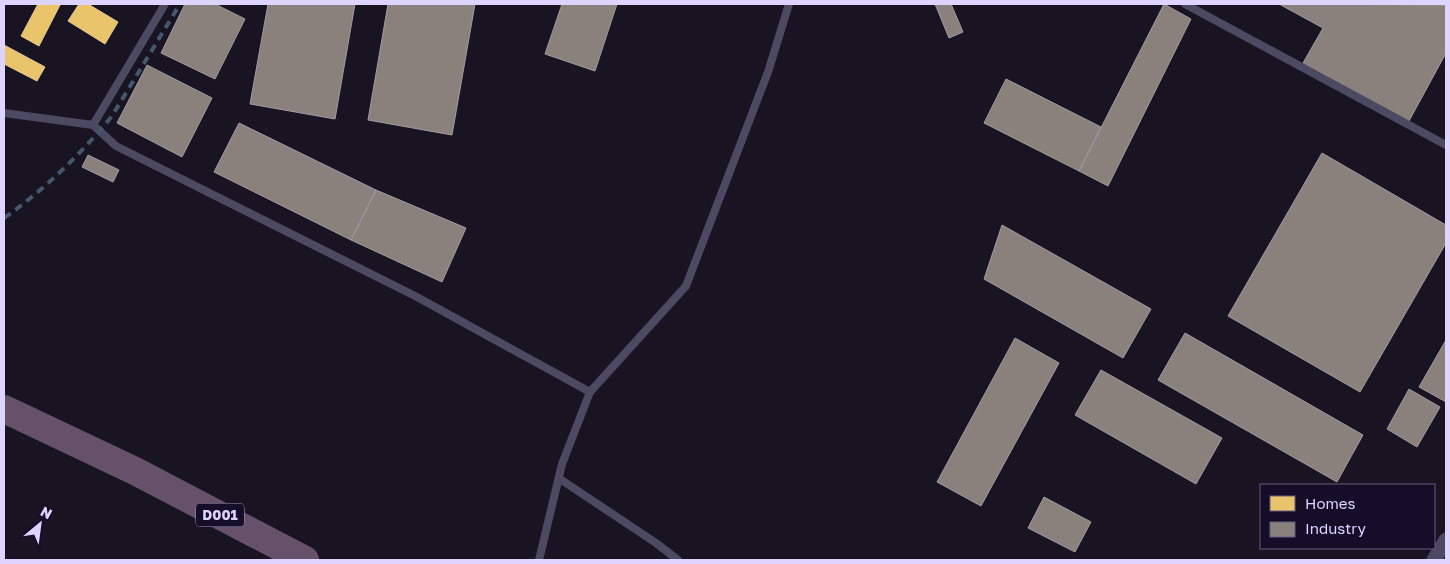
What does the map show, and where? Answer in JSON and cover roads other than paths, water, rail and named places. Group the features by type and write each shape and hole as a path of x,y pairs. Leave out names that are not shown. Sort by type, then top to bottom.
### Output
{"highway":[{"path":"4,392 135,471"},
{"name":"D001","path":"4,409 135,471 305,560"}],"street":[{"path":"1434,560 1446,540"}],"lane":[{"path":"93,125 165,4"},
{"path":"539,560 562,464 590,392 686,286 768,72 789,4"},
{"path":"1185,4 1446,145"},
{"path":"4,113 93,125 116,146 417,297 590,392"},
{"path":"560,478 678,560"}],"railway":[{"path":"4,218 61,171 112,116 180,4"}]}
